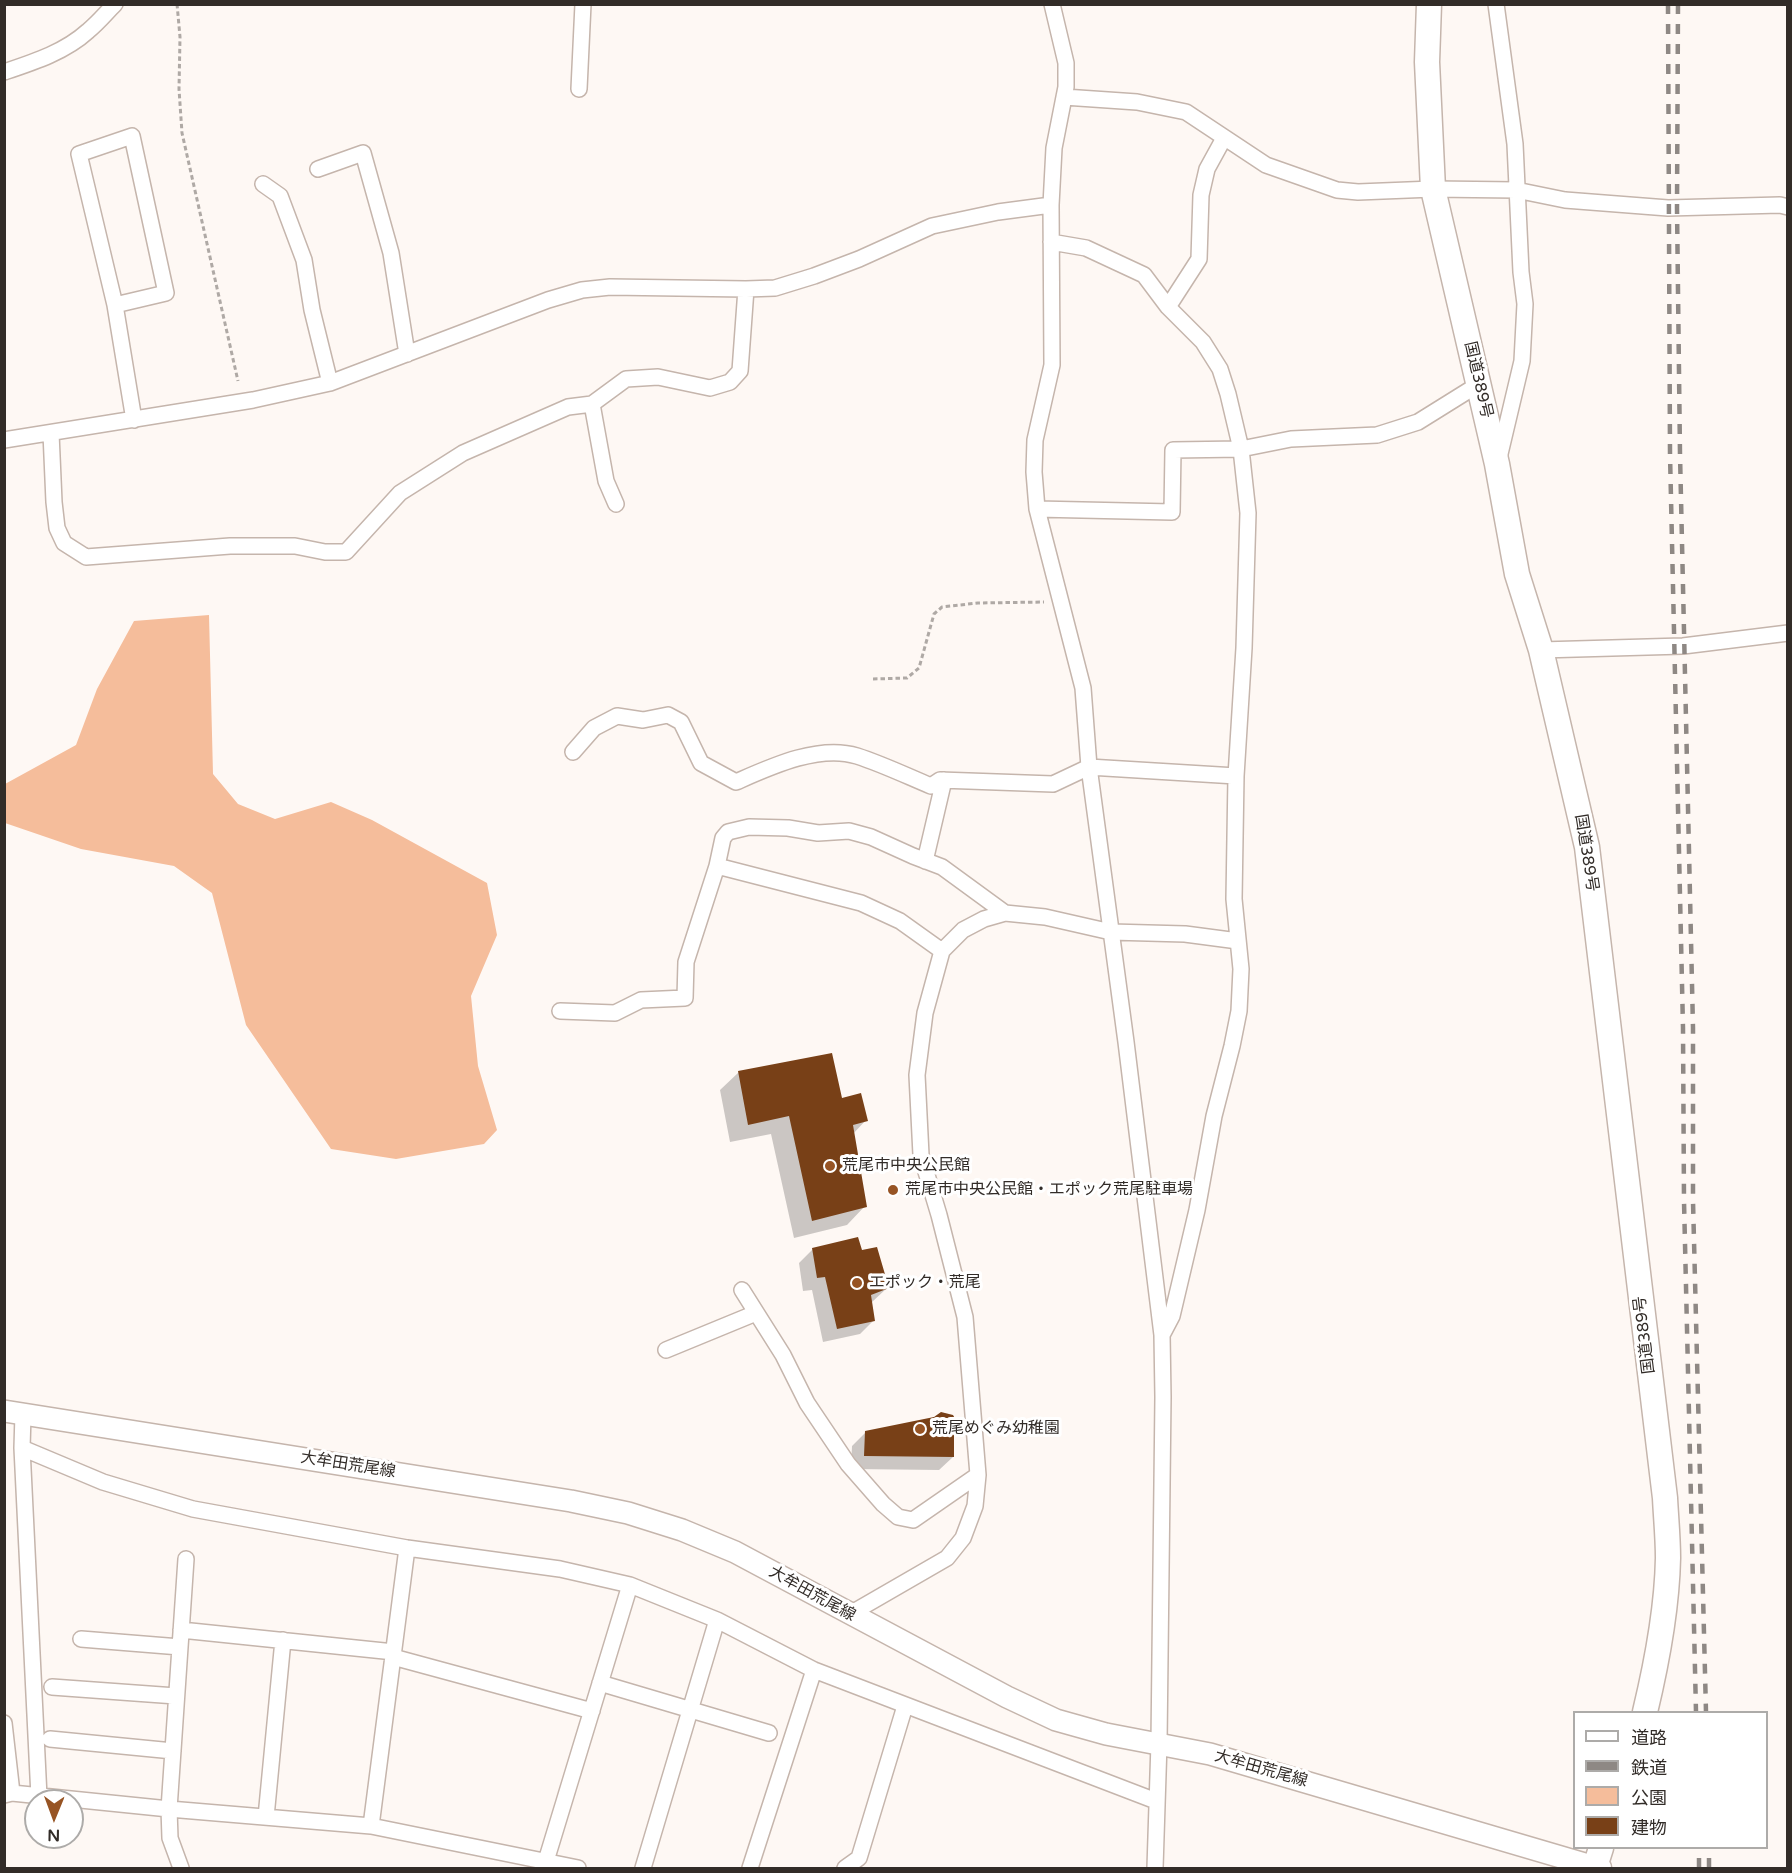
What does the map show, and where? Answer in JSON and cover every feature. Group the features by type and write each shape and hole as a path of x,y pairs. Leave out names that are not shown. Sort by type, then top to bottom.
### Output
{"highway":[{"name":"国道389号","path":"1429,4 1427,62 1433,189 1497,464 1517,574 1541,650 1587,847 1665,1498 1668,1558 1663,1619 1655,1672 1645,1711"}],"main road":[{"name":"大牟田荒尾線","path":"14,1413 572,1501 628,1513 682,1530 735,1552 1006,1697 1056,1720 1106,1734 1210,1754 1598,1861"}],"street":[{"path":"4,72 33,63 62,49 88,32 115,4"},
{"path":"579,88 584,4"},
{"path":"1052,4 1066,63 1066,87 1054,148 1051,205 1052,365 1035,440 1034,472 1037,509 1083,688 1089,767 1162,1335 1164,1397 1155,1869"},
{"path":"1496,4 1515,144 1516,190 1525,304 1522,362 1497,464"},
{"path":"1064,97 1137,102 1186,112 1266,165 1337,190 1358,192 1433,189 1516,190 1564,200 1668,208 1780,205 1788,207"},
{"path":"116,305 166,293 132,136 79,154 116,305 134,420"},
{"path":"1168,307 1199,260 1201,195 1207,169 1224,138"},
{"path":"318,169 363,153 391,253 407,354"},
{"path":"263,184 280,195 304,260 312,310 330,383"},
{"path":"4,440 253,400 330,383 548,300 582,290 610,287 775,288 860,259 932,226 998,212 1051,205"},
{"path":"1051,242 1086,248 1144,275 1168,307 1203,342 1220,369 1228,394 1241,449 1248,513 1244,648 1236,776 1234,899 1241,969 1239,1011 1214,1116 1197,1210 1172,1316 1162,1335"},
{"path":"51,433 57,528 64,543 86,557 230,546 295,546 325,552 346,552 400,493 463,453 568,407 592,404 626,379 658,377 710,388 730,382 740,371 746,289"},
{"path":"1037,509 1172,512 1173,450 1241,449 1291,438 1377,435 1418,422 1479,384"},
{"path":"592,404 606,481 616,504"},
{"path":"1541,650 1683,646 1788,633"},
{"path":"573,752 594,728 616,716 643,720 668,715 681,722 701,763 736,782 785,761 833,753 856,755 931,786 940,780 1053,784 1089,767 1236,776"},
{"path":"925,861 944,780"},
{"path":"560,1011 615,1014 641,1000 685,998 686,962 717,866 723,838 728,832 749,827 788,828 818,833 849,831 872,837 942,867 1005,913"},
{"path":"717,866 861,903 900,921 942,951"},
{"path":"850,1614 946,1558 963,1538 975,1506 978,1474 965,1317 921,1155 917,1075 925,1013 942,951 963,930 984,919 1005,913 1045,917 1111,932 1185,934 1238,941"},
{"path":"742,1290 783,1355 807,1403 848,1464 883,1504 898,1517 913,1520 978,1474"},
{"path":"666,1350 756,1313"},
{"path":"14,1413 22,1448 39,1789"},
{"path":"22,1448 104,1482 193,1509 407,1548 560,1569 630,1585 717,1620 814,1670 1156,1802"},
{"path":"371,1826 407,1548"},
{"path":"182,1869 170,1838 169,1809 186,1560"},
{"path":"546,1861 630,1585"},
{"path":"643,1869 717,1620"},
{"path":"181,1630 393,1654 592,1711"},
{"path":"81,1639 180,1647"},
{"path":"266,1817 283,1640"},
{"path":"750,1869 814,1670"},
{"path":"600,1683 769,1733"},
{"path":"52,1687 176,1696"},
{"path":"845,1869 859,1858 905,1706"},
{"path":"5,1725 8,1794 24,1796"},
{"path":"50,1739 173,1751"},
{"path":"84,1801 371,1826 578,1869"}],"path":[{"path":"177,4 182,133 238,381"},
{"path":"873,679 907,678 919,668 934,614 942,608 978,603 1061,602"}],"green space":[{"path":"209,615 213,774 238,804 275,819 331,802 372,820 487,883 497,935 471,996 478,1066 497,1130 484,1144 396,1159 331,1149 246,1025 212,893 174,866 81,849 5,823 5,784 76,745 97,689 134,621"}],"building":[{"name":"荒尾市中央公民館","path":"832,1053 842,1098 861,1093 868,1121 853,1125 867,1207 812,1221 789,1116 748,1125 738,1071"},
{"name":"エポック・荒尾","path":"858,1237 862,1250 877,1247 889,1288 871,1295 875,1321 837,1329 825,1277 817,1278 812,1248"},
{"name":"荒尾めぐみ幼稚園","path":"941,1412 953,1415 957,1422 954,1434 954,1457 864,1456 865,1431 934,1417"}],"railway":[{"path":"1668,4 1670,454 1696,1711"},
{"path":"1678,4 1677,208 1680,454 1693,1028 1693,1201 1706,1711"},
{"path":"1699,1849 1699,1868"},
{"path":"1709,1849 1709,1868"}],"place":[{"name":"荒尾市中央公民館","path":"830,1166"},
{"name":"荒尾市中央公民館・エポック荒尾駐車場","path":"893,1190"},
{"name":"エポック・荒尾","path":"857,1283"},
{"name":"荒尾めぐみ幼稚園","path":"920,1429"}]}
